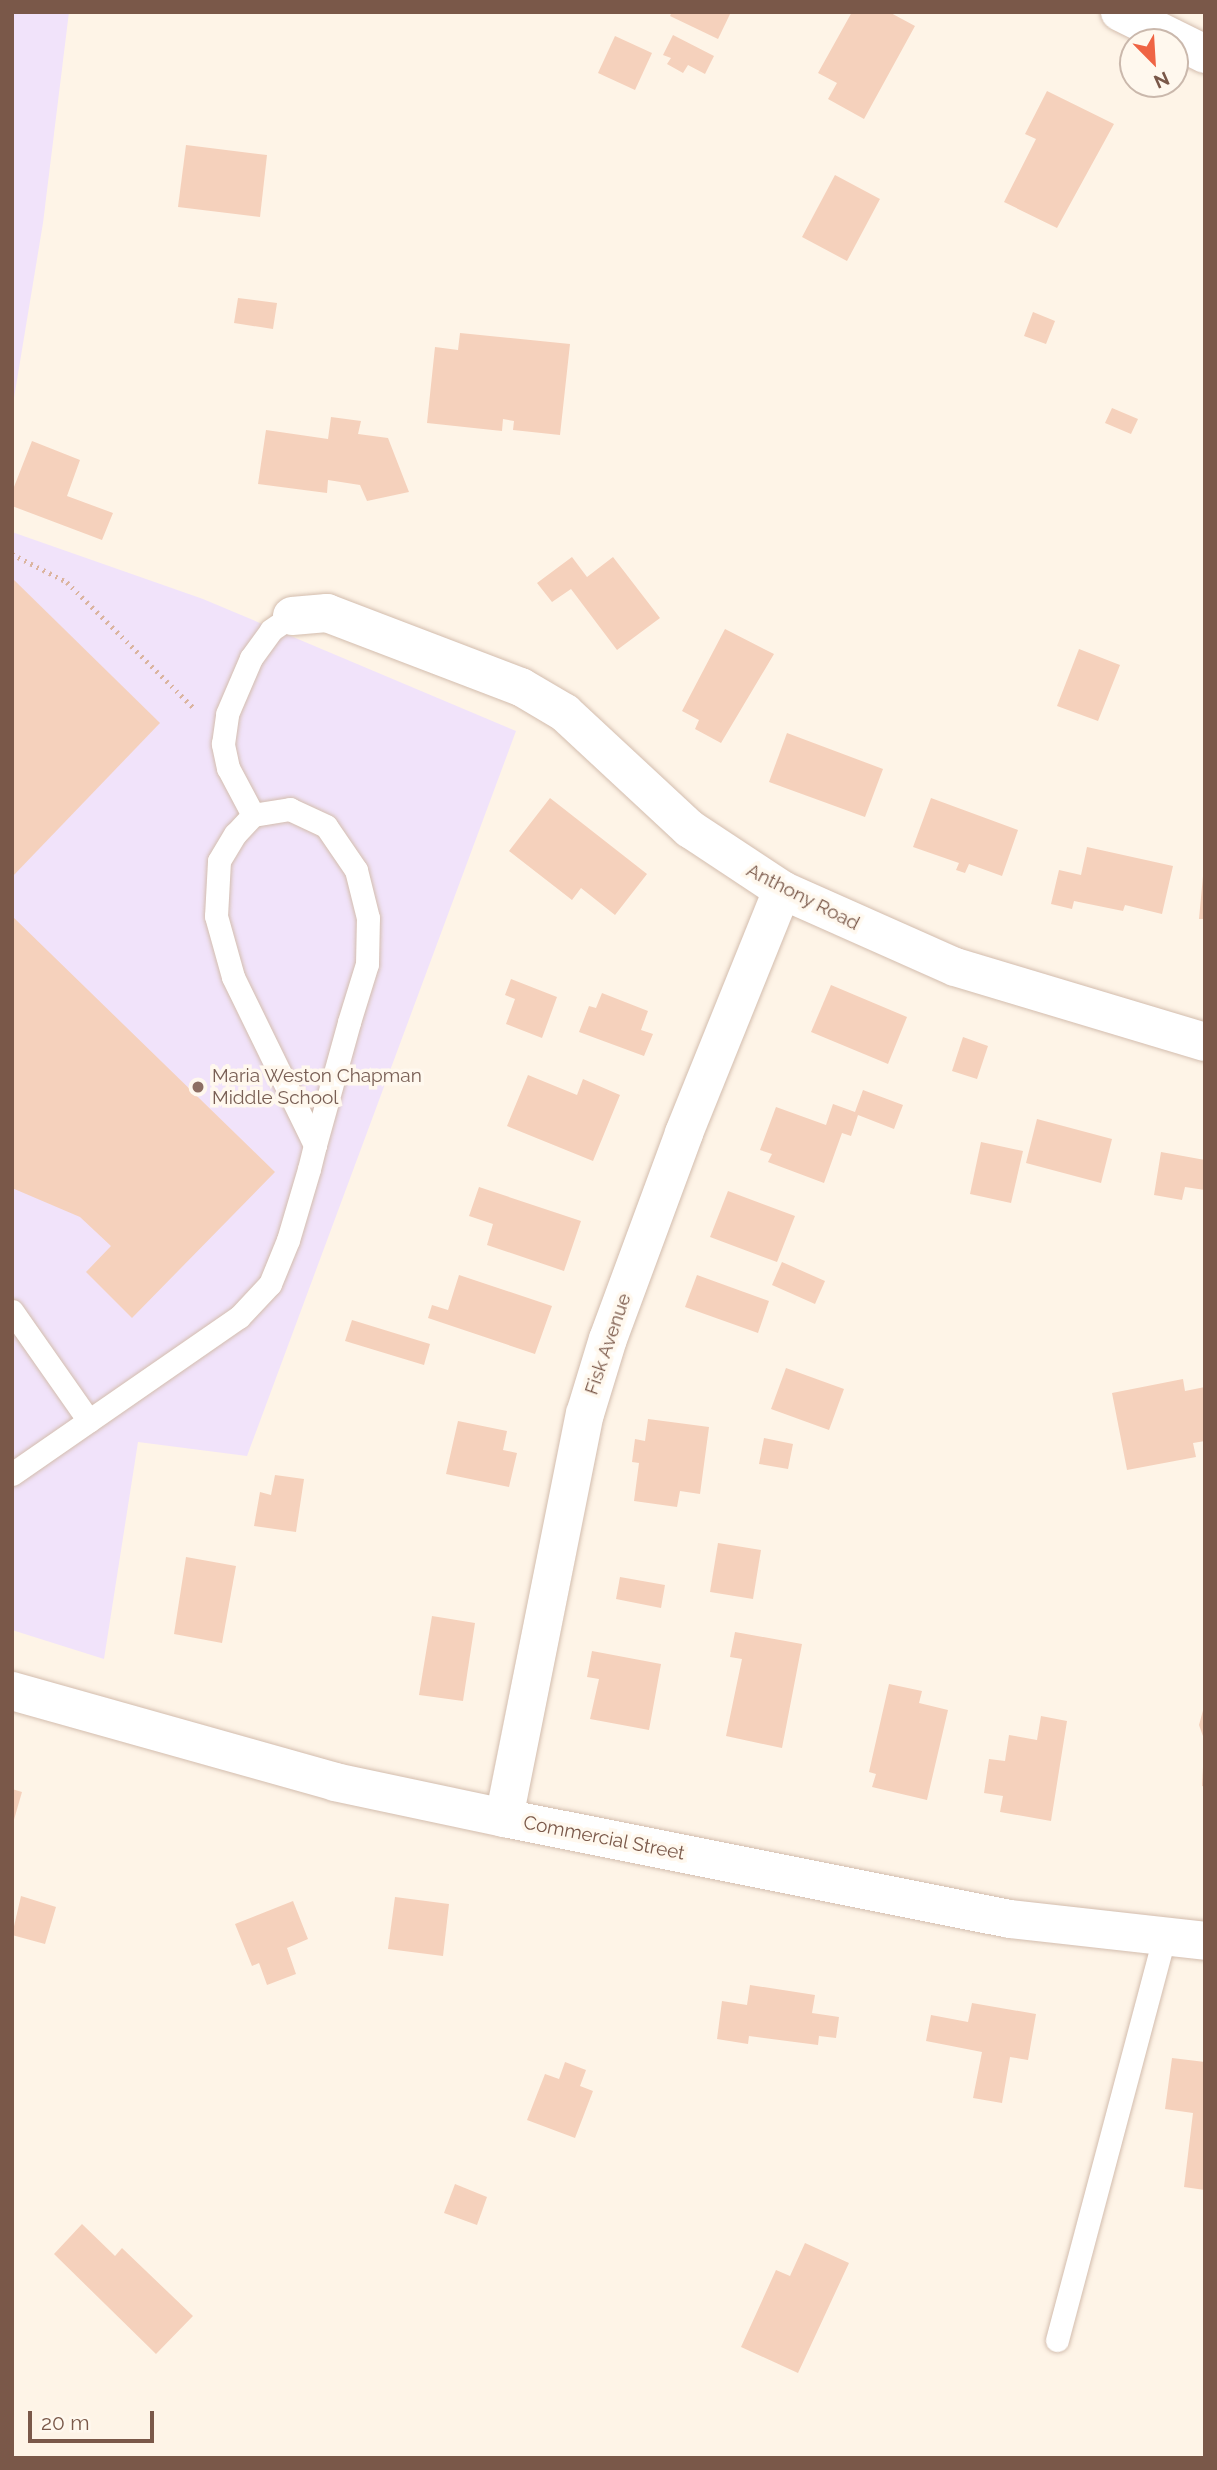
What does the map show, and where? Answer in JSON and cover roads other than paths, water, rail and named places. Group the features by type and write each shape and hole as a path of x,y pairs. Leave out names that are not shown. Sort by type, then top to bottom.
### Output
{"street":[{"path":"1120,12 1205,54"},
{"name":"Anthony Road","path":"292,616 338,617 521,687 565,713 690,829 782,890 955,967 1205,1042"},
{"name":"Fisk Avenue","path":"504,1818 563,1506 589,1402 684,1133 782,890"},
{"name":"Commercial Street","path":"12,1691 335,1782 504,1818 1010,1919 1205,1941"}],"lane":[{"path":"253,815 228,768 223,744 227,715 251,658 271,630 292,616"},
{"path":"12,1474 239,1317 270,1284 316,1145 367,964 369,918 356,870 326,826 290,809 253,815 219,862 216,916 233,977 316,1145"},
{"path":"12,1311 89,1421"},
{"path":"1057,2340 1164,1938"}],"place":[{"name":"Maria Weston Chapman Middle School","path":"198,1087"}]}
